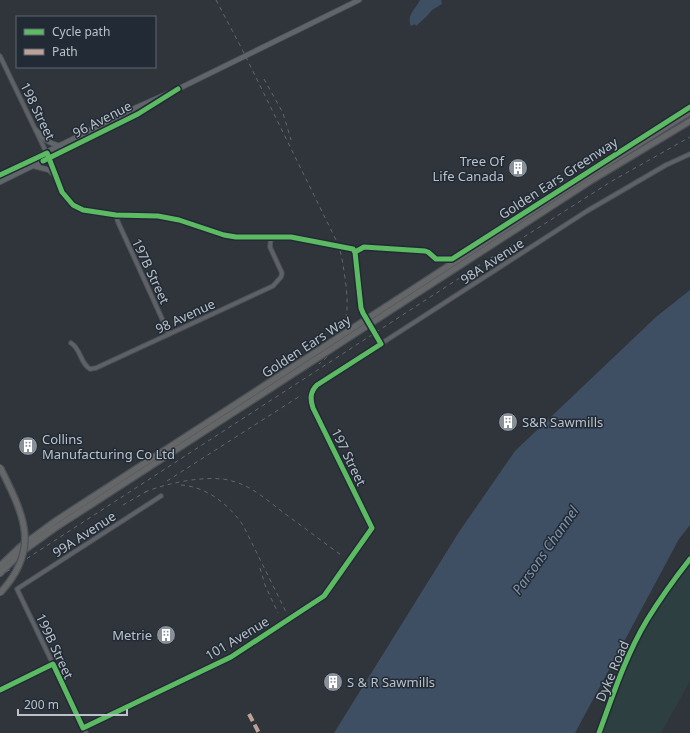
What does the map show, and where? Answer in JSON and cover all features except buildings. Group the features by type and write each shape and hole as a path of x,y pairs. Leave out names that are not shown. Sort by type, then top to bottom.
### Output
{"highway":[{"name":"Golden Ears Way","path":"398,303 564,191 690,112"},
{"name":"Golden Ears Way","path":"0,566 20,547 58,522 398,303 599,176 690,121"},
{"path":"0,593 12,579 19,566 24,552 25,538 21,513 1,470"},
{"name":"Golden Ears Way","path":"0,573 58,522"}],"main road":[{"name":"96 Avenue","path":"0,175 129,111 178,89 348,3 359,0"},
{"name":"96 Avenue","path":"0,182 138,114 178,89"},
{"path":"36,130 45,140 52,144 61,146"},
{"path":"34,166 49,170 56,177"}],"street":[{"name":"198 Street","path":"0,56 47,153 66,198 77,207 89,212 116,215 158,216 179,220 224,235 236,237 291,238 348,248 355,252"},
{"name":"98A Avenue","path":"311,394 317,385 587,212 666,165 690,154"},
{"name":"197B Street","path":"116,215 121,230 169,334"},
{"name":"98 Avenue","path":"71,343 76,346 85,365 90,369 96,368 272,286 277,282 282,273 270,247 271,237"},
{"path":"382,344 361,308 355,252 364,247 425,251 436,259"},
{"name":"197 Street","path":"311,394 314,408 372,528"},
{"name":"99A Avenue","path":"17,589 161,496"},
{"name":"101 Avenue","path":"83,728 232,657 324,596 372,528"},
{"name":"Dyke Road","path":"598,733 625,666 647,620 661,598 690,559"},
{"name":"199B Street","path":"17,589 86,733"},
{"path":"0,690 53,664"}],"shaded area":[{"path":"690,115 661,137 400,301 599,172"},
{"path":"690,562 690,681 661,733 601,733 612,710 611,707 613,701 639,639 656,608"}],"water":[{"path":"420,0 441,0 442,4 432,10 416,26 415,24 411,26 411,15"},
{"name":"Parsons Channel","path":"690,290 690,525 679,539 575,733 334,733 459,532 515,451 656,317"}],"railway":[{"path":"216,0 242,49 337,242 340,251 347,291 347,314 345,325 336,346 319,364"},
{"path":"264,79 283,113 291,140"},
{"path":"0,576 475,268 612,181 690,137"},
{"path":"167,481 300,396"},
{"path":"145,492 188,480 212,478 239,483 260,494 341,555"},
{"path":"181,485 191,486 208,493 224,504 237,517 243,525 286,612"},
{"path":"123,505 149,490"},
{"path":"260,568 265,585 278,613"}],"marked path":[{"path":"249,714 259,733"}],"cycle path":[{"path":"43,161 138,114 178,89"},
{"name":"Golden Ears Greenway","path":"355,252 364,247 425,251 436,259 452,259 690,107"},
{"path":"0,175 47,153 62,192 73,205 83,210 116,215 158,216 179,220 224,235 236,237 291,237 353,249 355,252 361,308 381,344 317,385 312,393 311,402 313,408 372,528 324,596 231,657 83,728 53,664 0,690"},
{"path":"599,733 620,675 639,633 662,596 690,559"}],"place":[{"name":"Tree Of Life Canada","path":"518,168"},
{"name":"S&R Sawmills","path":"508,422"},
{"name":"Collins Manufacturing Co Ltd","path":"28,446"},
{"name":"Metrie","path":"166,635"},
{"name":"S & R Sawmills","path":"333,682"}]}
